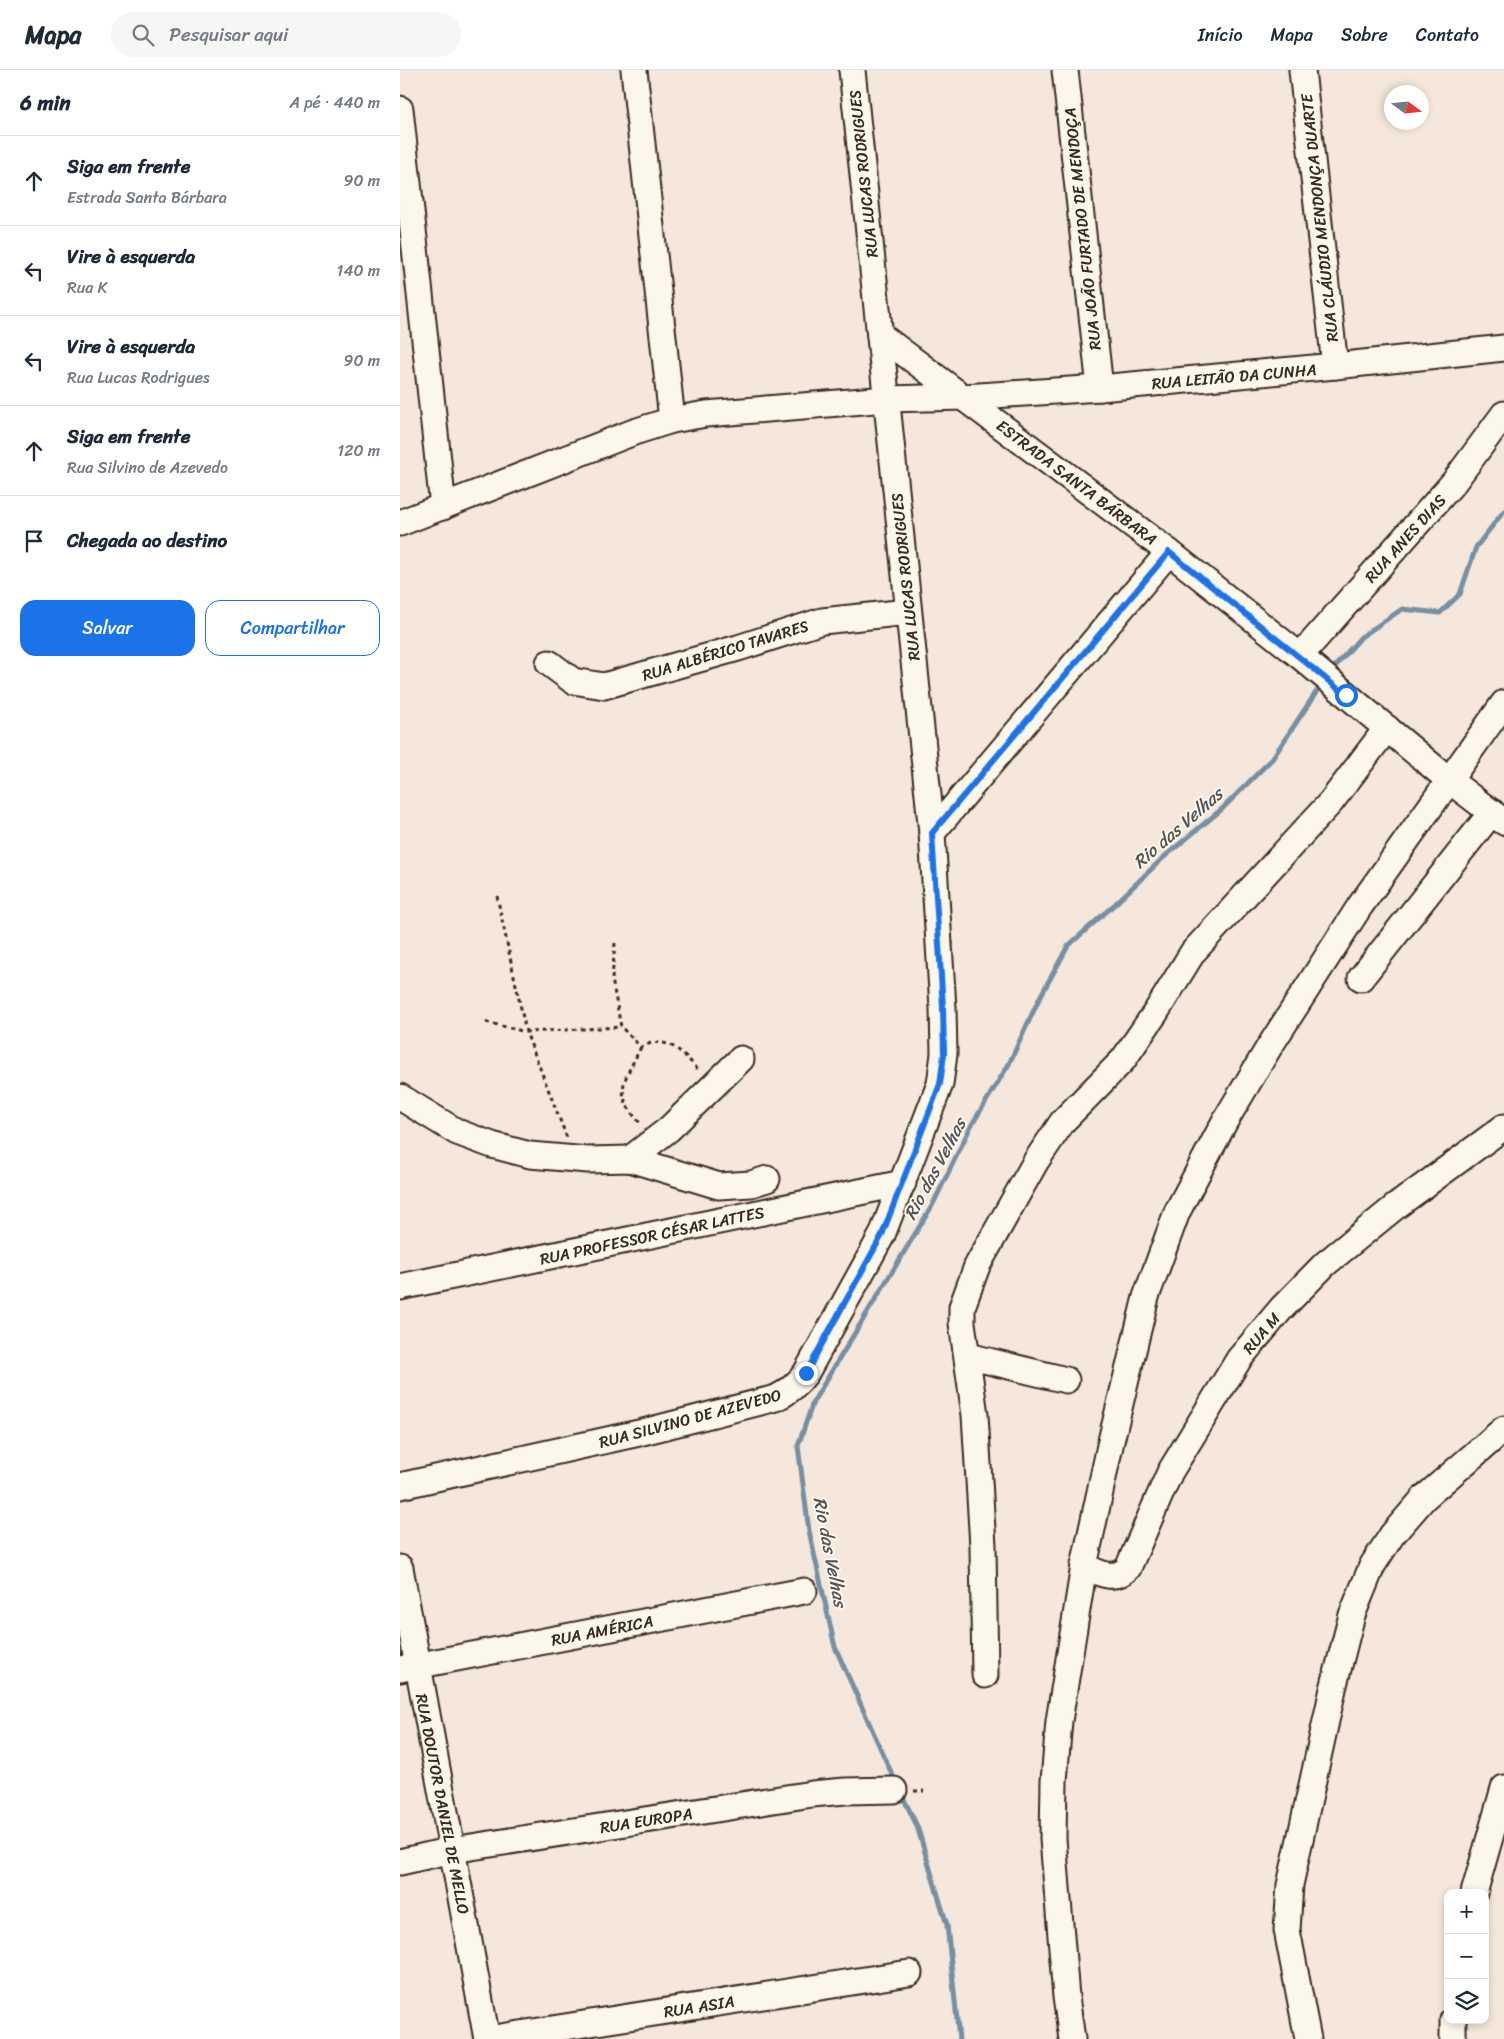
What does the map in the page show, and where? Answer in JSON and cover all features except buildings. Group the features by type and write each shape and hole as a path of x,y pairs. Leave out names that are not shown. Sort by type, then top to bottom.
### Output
{"street":[{"path":"634,70 672,420"},
{"name":"RUA LUCAS RODRIGUES","path":"852,70 932,833 943,1008 944,1054 940,1084"},
{"name":"RUA JOÃO FURTADO DE MENDOÇA","path":"1065,70 1100,388"},
{"name":"RUA CLÁUDIO MENDONÇA DUARTE","path":"1302,70 1335,366"},
{"path":"400,109 443,507"},
{"name":"ESTRADA SANTA BÁRBARA","path":"880,335 1169,552 1450,781 1498,817"},
{"name":"RUA LEITÃO DA CUNHA","path":"400,523 634,432 672,420 706,414 887,399 964,397 1100,388 1504,348"},
{"name":"RUA ANES DIAS","path":"1303,660 1454,482 1504,414"},
{"path":"932,833 1169,552"},
{"name":"RUA ALBÉRICO TAVARES","path":"549,663 573,681 604,686 822,622 908,612"},
{"path":"1072,2039 1066,1997 1053,1839 1054,1781 1059,1721 1084,1566 1111,1440 1146,1297 1177,1212 1225,1121 1268,1049 1360,906 1504,703"},
{"path":"985,1675 981,1509 976,1416 962,1323 962,1307 976,1266 1036,1161 1063,1121 1123,1060 1156,1012 1193,952 1331,802 1386,728"},
{"path":"1361,978 1498,817"},
{"path":"630,1159 656,1140 741,1059"},
{"name":"RUA SILVINO DE AZEVEDO","path":"400,1486 639,1433 776,1398 788,1393 806,1373 882,1235 940,1084"},
{"path":"400,1097 457,1132 492,1145 530,1155 575,1160 630,1159 719,1186 751,1184 767,1180"},
{"name":"RUA M","path":"1084,1566 1100,1574 1112,1576 1122,1574 1128,1568 1170,1472 1239,1359 1281,1309 1325,1264 1395,1207 1504,1126"},
{"name":"RUA PROFESSOR CÉSAR LATTES","path":"400,1287 903,1183"},
{"path":"968,1356 1066,1380"},
{"path":"1308,2039 1287,1930 1290,1885 1339,1664 1352,1615 1372,1566 1392,1535 1424,1498 1504,1428"},
{"name":"RUA DOUTOR DANIEL DE MELLO","path":"400,1568 409,1668 452,1850 488,2039"},
{"name":"RUA AMÉRICA","path":"409,1668 804,1591"},
{"path":"1475,1889 1504,1788"},
{"name":"RUA EUROPA","path":"400,1862 452,1850 812,1794 845,1791 902,1790"},
{"name":"RUA ASIA","path":"488,2039 909,1973"},
{"path":"1452,2024 1453,2039"}],"path":[{"path":"497,896 526,1032 575,1160"},
{"path":"615,943 612,979 621,1027 641,1047"},
{"path":"486,1022 526,1032 621,1027"},
{"path":"656,1140 632,1114 624,1102 623,1091 628,1073 641,1047 649,1043 666,1042 686,1056 712,1086"},
{"path":"902,1790 924,1791"}],"waterway":[{"name":"Rio das Velhas","path":"1331,671 1361,637 1402,609 1440,613 1460,594 1476,547 1504,511"},
{"name":"Rio das Velhas","path":"896,1783 835,1647 809,1531 798,1446 813,1402 932,1206 971,1126 1009,1064 1039,999 1068,946 1164,857 1222,809 1272,759 1323,682"},
{"name":"Rio das Velhas","path":"901,1793 917,1826 947,1925 959,2039"}],"route":[{"path":"806,1373 882,1235 940,1084 944,1054 943,1008 932,833 1169,552 1346,695"}]}
